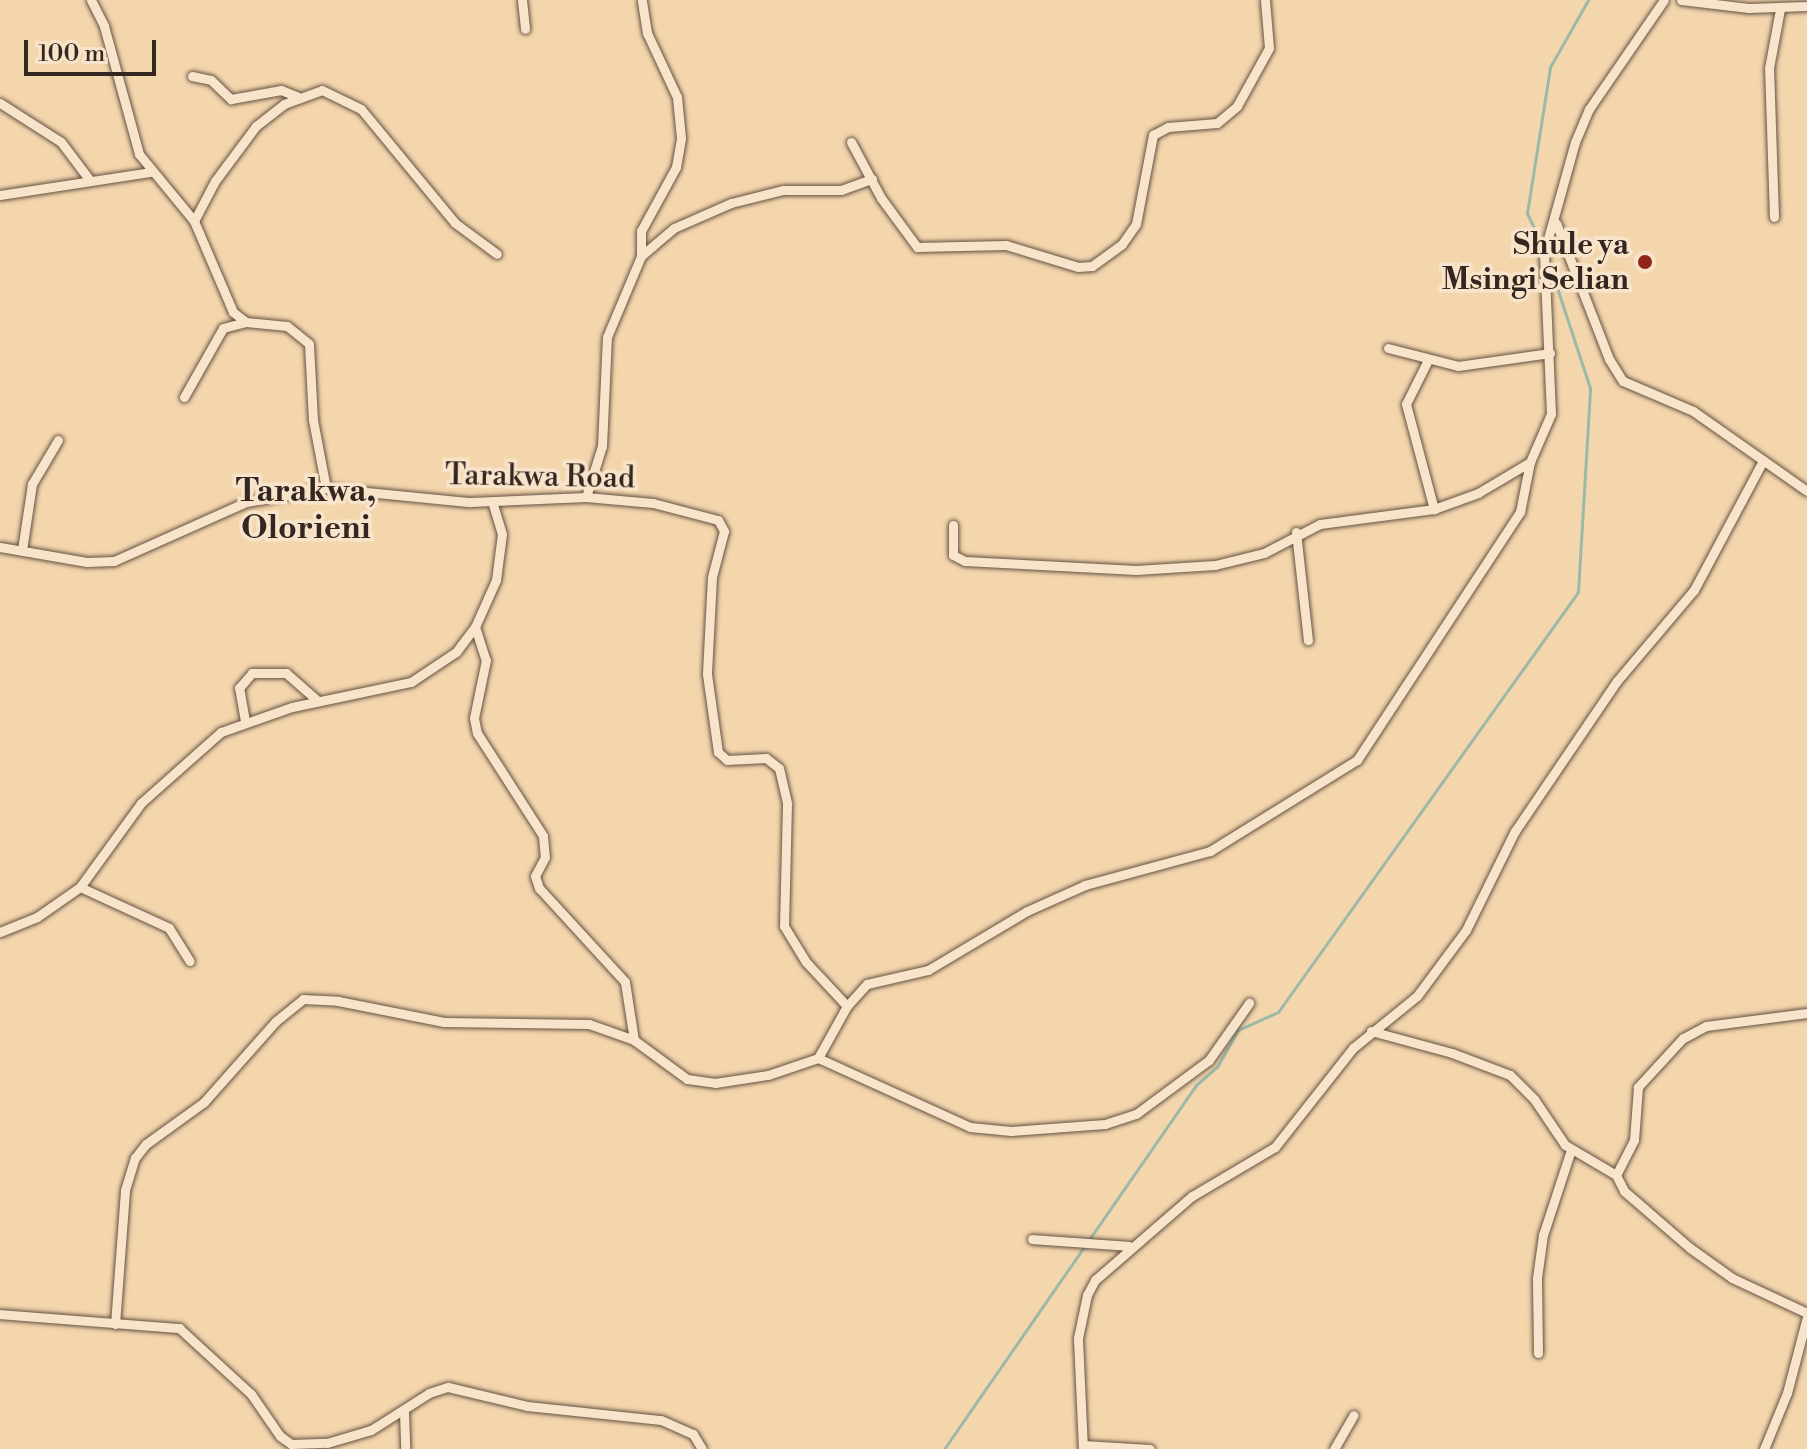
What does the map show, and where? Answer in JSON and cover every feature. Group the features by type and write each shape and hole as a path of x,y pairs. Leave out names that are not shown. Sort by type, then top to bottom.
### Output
{"street":[{"path":"91,0 104,26 129,132 151,172 194,221 227,302 246,322"},
{"path":"522,0 525,29"},
{"path":"586,497 602,446 607,337 641,256 641,231 676,167 681,138 677,97 647,33 642,0"},
{"path":"851,142 917,247 1006,245 1078,267 1092,266 1115,251 1136,224 1153,135 1168,127 1217,123 1237,106 1269,48 1265,0"},
{"path":"818,1058 847,1006 867,984 928,970 1056,896 1210,851 1357,760 1510,532 1525,497 1530,462 1551,414 1544,253 1556,223 1581,125 1664,0"},
{"path":"1681,0 1780,9 1807,6"},
{"path":"1774,217 1769,68 1780,9"},
{"path":"192,76 211,80 231,99 281,90 298,97"},
{"path":"194,221 215,181 256,126 298,97 331,91 361,109 446,214 497,254"},
{"path":"0,103 61,142 89,179"},
{"path":"0,195 89,179 151,172"},
{"path":"641,256 674,228 731,203 783,190 841,190 872,179"},
{"path":"1556,223 1609,359 1623,381 1693,411 1807,491"},
{"path":"184,397 223,328 246,322 287,326 309,344 313,420 326,488"},
{"path":"1388,348 1458,366 1550,353"},
{"path":"1428,360 1406,404 1434,509"},
{"path":"22,550 32,484 58,440"},
{"path":"1150,1449 1083,1447 1080,1320 1095,1280 1129,1246 1192,1196 1275,1147 1371,1031 1417,996 1455,947 1506,844 1617,681 1679,613 1763,461"},
{"path":"953,525 953,555 965,561 1136,570 1238,562 1264,553 1296,532 1320,524 1434,509 1478,493 1530,462"},
{"name":"Tarakwa Road","path":"0,547 87,562 114,561 246,502 326,488 492,502 586,497 673,507 723,525 710,595 707,674 718,752 727,760 766,758 779,768 787,804 784,926 792,944 847,1006"},
{"path":"0,932 37,917 80,887 141,803 221,732 245,721 318,701 411,682 442,664 475,627 500,562 502,534 492,502"},
{"path":"1296,532 1308,640"},
{"path":"475,627 486,660 474,718 477,733 543,836 545,857 535,876 539,888 625,982 634,1040"},
{"path":"245,721 239,688 252,673 286,673 318,701"},
{"path":"80,887 169,928 190,961"},
{"path":"115,1324 125,1190 135,1158 146,1144 204,1102 293,1005 316,998 444,1022 589,1024 634,1040 676,1075 699,1083 756,1077 818,1058 970,1127 1011,1131 1105,1124 1136,1114 1209,1060 1249,1003"},
{"path":"1616,1175 1634,1140 1638,1087 1683,1038 1706,1026 1807,1013"},
{"path":"1371,1031 1452,1053 1510,1075 1571,1150 1616,1175 1624,1191 1690,1248 1732,1278 1807,1315 1787,1393 1764,1449"},
{"path":"1538,1353 1537,1278 1543,1235 1571,1150"},
{"path":"1032,1239 1129,1246"},
{"path":"0,1314 179,1328 190,1333 251,1394 280,1436 291,1446 347,1438 404,1412 429,1393 448,1387 527,1406 628,1412 661,1420 693,1434 702,1449"},
{"path":"404,1412 405,1449"},
{"path":"1334,1449 1354,1415"}],"waterway":[{"path":"1539,238 1527,213 1550,67 1588,0"},
{"path":"944,1449 1196,1085 1217,1067 1238,1030 1278,1012 1578,592 1590,388 1548,260"}],"place":[{"name":"Shule ya Msingi Selian","path":"1645,262"}],"district":[{"name":"Tarakwa, Olorieni","path":"306,510"}]}
